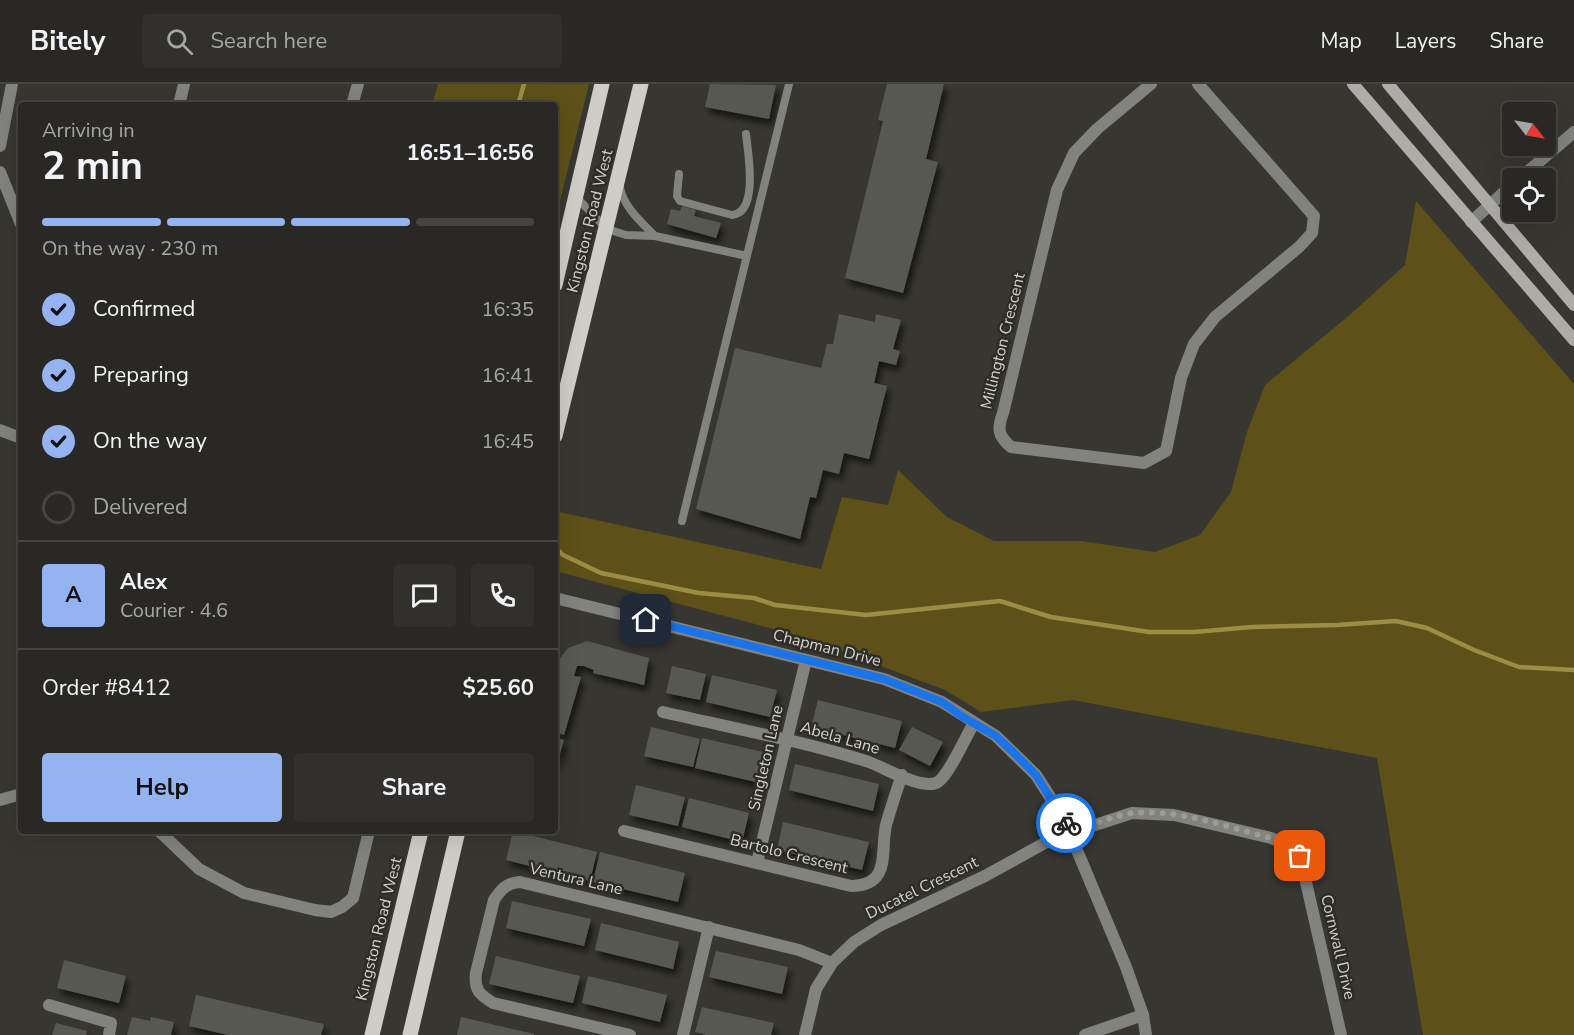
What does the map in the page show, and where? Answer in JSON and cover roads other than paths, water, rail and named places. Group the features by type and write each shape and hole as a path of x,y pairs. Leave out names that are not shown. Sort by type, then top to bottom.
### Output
{"main road":[{"name":"Kingston Road West","path":"558,272 602,84"},
{"name":"Kingston Road West","path":"558,424 641,84"},
{"path":"1353,84 1574,340"},
{"path":"1388,84 1574,305"},
{"name":"Kingston Road West","path":"372,1035 420,834"},
{"path":"410,1035 457,834"}],"street":[{"path":"0,146 12,84"},
{"path":"180,102 184,84"},
{"path":"353,102 358,84"},
{"name":"Millington Crescent","path":"1151,84 1097,129 1074,153 1057,190 998,425 1001,439 1011,447 1144,464 1166,451 1181,378 1194,344 1215,317 1299,247 1312,233 1314,216 1198,84"},
{"path":"1532,168 1574,132"},
{"path":"0,172 18,217"},
{"path":"1471,222 1502,194"},
{"path":"0,430 18,437"},
{"name":"Chapman Drive","path":"558,599 899,685 942,702 996,736 1036,775 1063,817 1126,968 1143,1015 1146,1035"},
{"name":"Singleton Lane","path":"758,863 806,660"},
{"name":"Abela Lane","path":"663,712 868,762 919,783 928,784 938,782 946,774 974,723"},
{"name":"Bartolo Crescent","path":"624,831 850,886 863,885 875,878 879,871 885,854 886,828 902,775"},
{"path":"0,800 18,795"},
{"name":"Cornwall Drive","path":"1070,834 1131,813 1174,814 1283,843 1300,856 1341,1035"},
{"path":"162,834 199,869 244,893 331,912 353,898 368,834"},
{"name":"Ducatel Crescent","path":"805,1035 816,988 832,963 854,942 881,925 985,876 1052,839 1070,834"},
{"name":"Ventura Lane","path":"630,1035 493,1003 480,994 475,984 476,974 494,900 508,883 520,882 709,927 799,950 832,963"},
{"path":"682,1035 709,927"},
{"path":"49,1005 111,1023 109,1035"},
{"path":"1085,1035 1143,1015"}],"lane":[{"path":"682,521 789,84"},
{"path":"679,174 676,192 680,201 732,215 738,214 743,210 751,179 746,134"},
{"path":"619,177 622,197 637,218 655,236"},
{"path":"575,197 607,229 630,236 655,236 747,256"}],"waterway":[{"path":"519,102 524,84"},
{"path":"558,550 563,555 601,573 699,593 754,598 775,605 866,615 1000,601 1051,617 1149,632 1194,632 1252,627 1396,621 1427,628 1474,650 1519,667 1574,670"}]}
